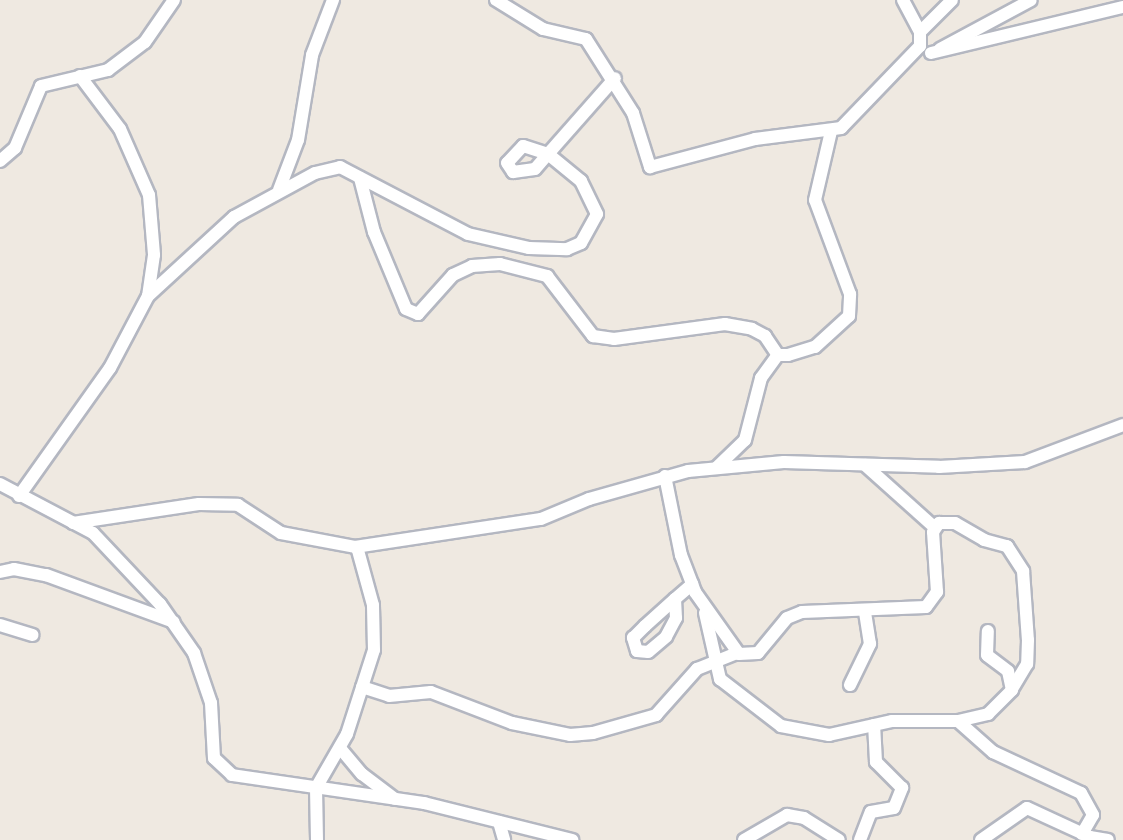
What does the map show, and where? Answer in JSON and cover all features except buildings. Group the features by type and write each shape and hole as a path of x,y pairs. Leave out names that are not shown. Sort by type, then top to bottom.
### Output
{"street":[{"path":"0,161 15,148 41,86 108,70 145,42 174,0"},
{"path":"279,190 298,140 312,55 333,0"},
{"path":"496,0 543,30 586,39 615,78 650,166 755,139 831,131 853,120 913,55 920,32 952,0"},
{"path":"903,0 920,32"},
{"path":"932,53 1031,0"},
{"path":"913,55 932,53 1123,7"},
{"path":"19,496 110,368 148,296 154,255 149,195 120,129 80,76"},
{"path":"148,296 234,218 279,190 340,167 468,234 529,248 567,249 594,228 597,214 581,181 548,154 615,78"},
{"path":"716,468 745,440 761,378 778,355 815,346 849,316 850,294 815,200 831,131"},
{"path":"360,178 374,232 406,309 418,314 453,275 472,266 500,264 547,276 593,336 614,339 725,324 765,336 778,355"},
{"path":"73,523 200,504 238,505 281,533 357,547 541,519 665,476 716,468 784,462 865,465 1025,462 1123,425"},
{"path":"362,687 389,696 431,692 512,723 579,734 656,715 697,669 737,653 758,653 787,618 802,612 866,613 926,607 933,600 934,527 865,465"},
{"path":"665,476 692,584 737,653"},
{"path":"0,484 93,533 124,563 174,622 194,653 211,703 214,758 232,775 395,799 572,840"},
{"path":"704,603 714,662 720,679 791,731 829,735 874,726 958,721 988,714 1013,687 1028,650 1021,562 1007,546 984,540 955,523 934,527"},
{"path":"317,840 316,788 340,748 362,687 375,633 357,547"},
{"path":"0,572 46,574 174,622"},
{"path":"675,599 692,584"},
{"path":"850,686 870,644 866,613"},
{"path":"0,625 32,635"},
{"path":"988,631 987,655 1008,671 1013,687"},
{"path":"958,721 993,752 1081,794 1093,815 1082,834"},
{"path":"860,840 871,812 894,808 902,788 876,762 874,726"},
{"path":"340,748 362,774 395,799"},
{"path":"981,840 1027,808 1082,834 1108,840"},
{"path":"744,840 787,815 804,818 839,840"},
{"path":"498,822 504,840"}]}
